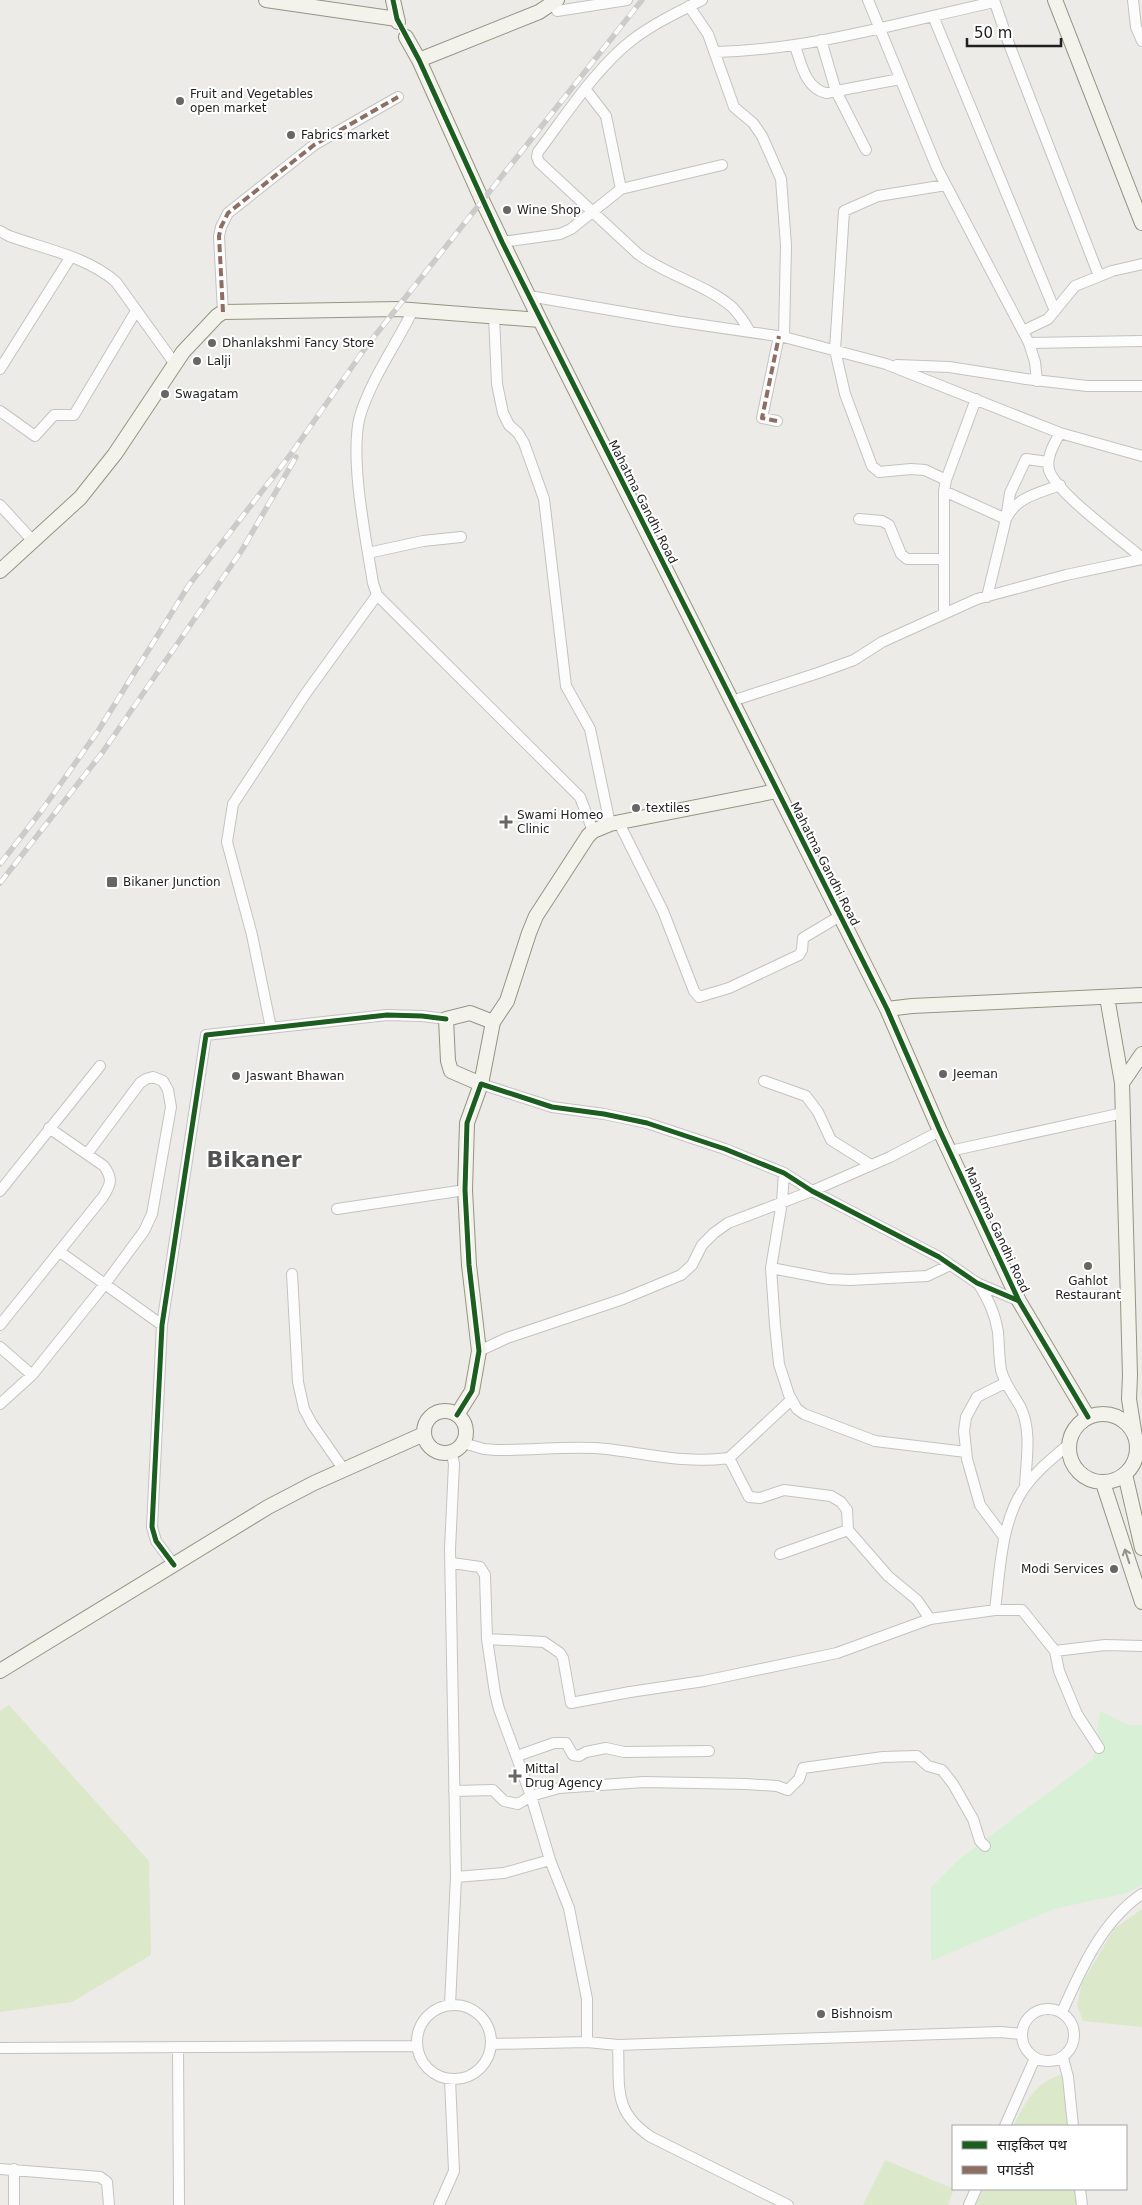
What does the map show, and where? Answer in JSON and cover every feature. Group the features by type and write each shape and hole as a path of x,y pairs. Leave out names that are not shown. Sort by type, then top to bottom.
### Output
{"street":[{"path":"266,0 397,21 393,0"},
{"path":"419,60 557,6 627,0"},
{"path":"702,0 633,39 598,74 538,152 537,157 539,162 593,213 651,264 730,306 741,316 750,332"},
{"path":"868,0 946,185 1029,344 1035,362 1037,381"},
{"path":"1055,0 1142,223"},
{"path":"1132,0 1136,27 1142,41"},
{"path":"715,52 753,51 795,46 994,1 1099,276"},
{"path":"689,6 708,34 734,107 758,129 781,179 786,245 781,336 762,418 777,421"},
{"path":"933,16 1055,311"},
{"name":"Mahatma Gandhi Road","path":"406,37 419,60 502,242 540,320 887,1009 940,1131 1019,1301 1088,1418"},
{"path":"821,40 836,91 850,122 866,150"},
{"path":"795,46 810,84 818,91 826,93 900,79"},
{"path":"586,90 606,116 621,190"},
{"path":"223,312 219,236 228,213 314,145 398,97"},
{"path":"502,242 560,234 571,229 621,190 722,164"},
{"path":"946,185 878,196 844,211 835,350 845,394 872,466 879,472 911,469 925,470 946,480"},
{"path":"0,231 9,236 93,265 106,273 116,282 175,364"},
{"path":"0,369 70,258"},
{"path":"1023,331 1048,319 1075,286 1099,276 1142,264"},
{"path":"529,296 781,336 835,350 886,364 976,398 1060,434 1142,456"},
{"path":"0,571 80,498 114,454 183,352 223,312 323,309 413,310 540,320"},
{"path":"413,310 360,416 357,437 358,474 368,553 377,595 580,797 593,831"},
{"path":"0,411 35,436 54,415 74,415 136,311"},
{"path":"494,316 496,384 503,413 509,425 518,433 524,443 544,499 566,686 590,729 614,824 663,911 694,991 699,997 729,988 799,955 804,938 840,916"},
{"path":"1029,344 1142,341"},
{"path":"886,364 949,367 1037,381 1087,386 1142,386"},
{"path":"944,613 944,491 946,480 976,398"},
{"path":"1060,434 1050,452 1048,462 1050,471 1068,495 1142,558"},
{"path":"987,597 1006,519 1010,493 1026,459 1048,462"},
{"path":"1006,519 1010,510 1019,502 1060,485"},
{"path":"944,491 1006,519"},
{"path":"0,505 33,541"},
{"path":"859,519 882,521 889,525 900,554 907,559 944,559"},
{"path":"368,553 423,541 461,537"},
{"path":"732,701 854,660 882,642 944,613 987,597 1066,575 1142,558"},
{"path":"271,1028 252,936 227,842 233,804 306,693 377,595"},
{"path":"457,1415 472,1391 479,1352 469,1265 465,1190 467,1123 481,1084 493,1022 507,1001 536,916 581,844 593,831 614,824 777,791"},
{"path":"887,1009 912,1006 1142,994"},
{"path":"1107,997 1122,1083 1130,1375 1129,1399 1135,1437 1136,1445 1134,1461 1125,1474 1111,1482 1095,1482 1080,1474 1071,1461 1069,1444 1075,1428 1088,1418 1096,1415 1113,1416 1126,1424 1135,1437"},
{"path":"174,1565 156,1541 152,1526 162,1325 206,1035 386,1016 422,1016 446,1019 470,1013 493,1022"},
{"path":"446,1019 448,1061 451,1071 481,1084 552,1107 604,1114 647,1123 725,1149 784,1173 812,1191 892,1232 977,1282 1019,1301"},
{"path":"1122,1083 1142,1054"},
{"path":"0,1191 100,1066"},
{"path":"0,1404 32,1375 105,1284 144,1231 152,1214 171,1107 168,1090 163,1081 154,1077 146,1078 140,1083 87,1154"},
{"path":"764,1081 806,1096 818,1112 831,1140 871,1165"},
{"path":"950,1151 1123,1113"},
{"path":"0,1325 60,1252 111,1184 110,1174 104,1166 49,1128"},
{"path":"479,1352 507,1338 614,1302 682,1275 692,1265 702,1245 728,1223 812,1191 903,1152 940,1131"},
{"path":"784,1173 782,1202 771,1268 779,1364 791,1400 804,1414 875,1441 966,1452"},
{"path":"337,1209 465,1190"},
{"path":"60,1252 162,1325"},
{"path":"771,1268 829,1279 850,1280 927,1276 950,1265"},
{"path":"292,1274 298,1382 304,1409 312,1424 344,1470"},
{"path":"977,1282 989,1301 994,1315 1001,1369 1005,1383 1020,1406 1025,1419 1027,1443 1025,1487"},
{"path":"0,1347 32,1375"},
{"path":"1004,1537 980,1506 966,1452 965,1424 972,1404 977,1397 1005,1383"},
{"path":"463,1443 484,1449 496,1450 606,1449 646,1456 696,1461 729,1458 791,1400"},
{"path":"439,1412 457,1415 464,1423 466,1433 463,1443 452,1454 438,1452 428,1445 424,1434 426,1425 431,1417 439,1412"},
{"path":"0,1671 268,1507 424,1434"},
{"path":"995,1610 1004,1537 1018,1497 1037,1472 1069,1444"},
{"path":"450,2005 456,1877 452,1563 450,1549 454,1464 452,1454"},
{"path":"729,1458 749,1497 760,1498 784,1490 831,1496 841,1502 848,1510 848,1530 888,1576 917,1600 930,1619"},
{"path":"1125,1474 1142,1548"},
{"path":"1103,1482 1142,1602"},
{"path":"780,1554 848,1530"},
{"path":"452,1563 480,1567 485,1575 487,1639 499,1709 531,1796 550,1860 574,1926 587,1999 587,2042"},
{"path":"487,1639 544,1642 560,1653 571,1703 704,1681 838,1653 930,1619 995,1610 1022,1610 1055,1651 1059,1671 1074,1706 1099,1748"},
{"path":"1055,1651 1105,1645 1142,1646"},
{"path":"517,1756 554,1743 566,1743 573,1755 579,1756 586,1752 606,1748 624,1752 709,1751"},
{"path":"454,1791 492,1790 504,1801 518,1804 531,1796 559,1788 644,1782 746,1784 777,1786 788,1790 799,1779 803,1768 883,1757 917,1756 928,1766 942,1770 953,1784 974,1819 980,1842 985,1846"},
{"path":"456,1877 504,1874 550,1860"},
{"path":"1062,2012 1081,1970 1109,1924 1142,1894"},
{"path":"450,2005 466,2007 480,2015 489,2028 491,2044 486,2060 475,2073 467,2077 450,2079 442,2077 428,2068 419,2054 417,2046 417,2037 423,2022 435,2010 450,2005"},
{"path":"1049,2009 1062,2012 1073,2026 1074,2036 1072,2047 1063,2058 1053,2061 1035,2058 1024,2046 1022,2034 1024,2025 1030,2016 1040,2010 1049,2009"},
{"path":"491,2044 587,2042 618,2045 1000,2032 1022,2034"},
{"path":"618,2045 622,2105 632,2123 651,2137 788,2205"},
{"path":"0,2048 417,2046"},
{"path":"178,2047 179,2205"},
{"path":"1006,2125 1035,2058"},
{"path":"1063,2058 1068,2077 1073,2125"},
{"path":"440,2205 454,2171 450,2079"},
{"path":"0,2168 100,2177 107,2182 109,2205"},
{"path":"14,2169 14,2205"},
{"path":"968,2205 976,2190"},
{"path":"1080,2190 1082,2205"}],"green space":[{"path":"9,1705 149,1861 151,1955 72,2002 0,2012 0,1711"},
{"path":"1100,1711 1128,1725 1142,1725 1142,1884 1127,1893 1054,1909 931,1961 931,1887 962,1857 1093,1759"},
{"path":"1142,1909 1142,2027 1083,2021 1077,2006 1082,1983 1114,1929"},
{"path":"1060,2075 1063,2077 1068,2125 1014,2125 1031,2095 1051,2079"},
{"path":"885,2160 954,2190 948,2205 863,2205"},
{"path":"982,2190 1075,2190 1077,2205 975,2205"}],"railway":[{"path":"0,864 42,810 98,731 189,585 291,454 366,347 642,0"},
{"path":"0,883 102,753 242,550 296,457"}],"marked path":[{"path":"223,312 219,236 228,213 314,145 398,97"},
{"path":"777,421 762,418 779,336"}],"cycle path":[{"path":"393,0 397,19 419,60 502,242 887,1009 940,1131 1019,1301 1088,1417"},
{"path":"174,1565 156,1541 152,1527 162,1325 206,1035 387,1015 446,1019"},
{"path":"457,1415 472,1391 479,1351 469,1265 465,1190 467,1123 481,1084 552,1107 604,1114 647,1123 725,1149 784,1173 812,1191 939,1257 977,1283 1019,1301"}],"place":[{"name":"Fruit and Vegetables open market","path":"180,101"},
{"name":"Fabrics market","path":"291,135"},
{"name":"Wine Shop","path":"507,210"},
{"name":"Dhanlakshmi Fancy Store","path":"212,343"},
{"name":"Lalji","path":"197,361"},
{"name":"Swagatam","path":"165,394"},
{"name":"textiles","path":"636,808"},
{"name":"Swami Homeo Clinic","path":"506,822"},
{"name":"Bikaner Junction","path":"112,882"},
{"name":"Jeeman","path":"943,1074"},
{"name":"Jaswant Bhawan","path":"236,1076"},
{"name":"Gahlot Restaurant","path":"1088,1266"},
{"name":"Modi Services","path":"1114,1569"},
{"name":"Mittal Drug Agency","path":"515,1776"},
{"name":"Bishnoism","path":"821,2014"}],"district":[{"name":"Bikaner","path":"254,1159"}]}
